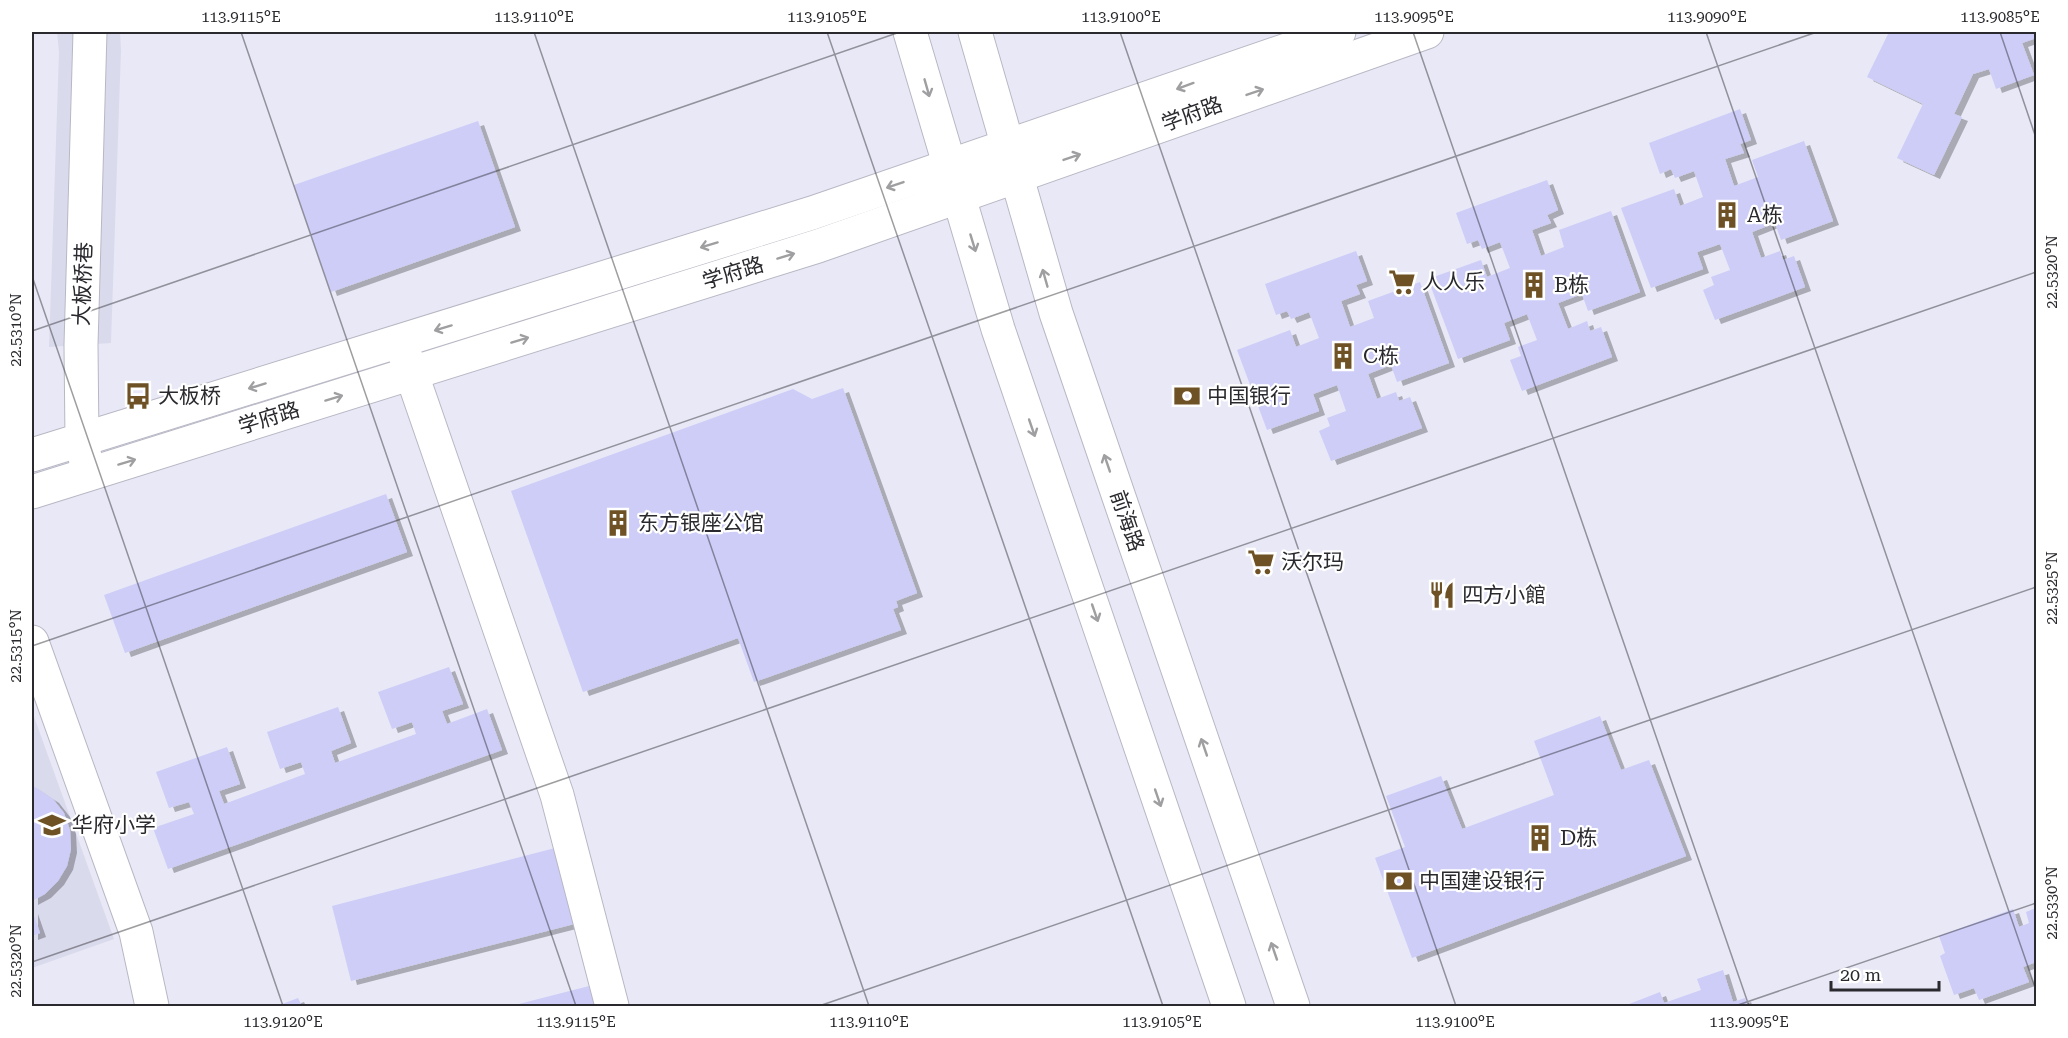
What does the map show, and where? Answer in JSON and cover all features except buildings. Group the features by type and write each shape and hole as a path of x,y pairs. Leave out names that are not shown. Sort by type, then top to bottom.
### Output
{"main road":[{"name":"大板桥巷","path":"88,474 82,440 81,345 90,32"},
{"path":"910,32 1002,340 1229,1006"},
{"name":"前海路","path":"975,32 1059,324 1293,1006"},
{"name":"学府路","path":"1012,162 1339,32"},
{"name":"学府路","path":"32,455 812,213 955,181 1427,32"},
{"name":"学府路","path":"32,492 818,246 955,181"},
{"path":"400,341 557,795 612,1006"},
{"path":"32,642 136,932 152,1006"}],"shaded area":[{"path":"57,32 120,32 111,343 49,347 59,52"},
{"name":"华府小学","path":"32,711 114,939 32,968"}],"place":[{"name":"A栋","path":"1727,215"},
{"name":"人人乐","path":"1402,282"},
{"name":"B栋","path":"1534,285"},
{"name":"C栋","path":"1343,356"},
{"name":"大板桥","path":"138,396"},
{"name":"中国银行","path":"1187,396"},
{"name":"东方银座公馆","path":"618,523"},
{"name":"沃尔玛","path":"1261,562"},
{"name":"四方小館","path":"1442,595"},
{"name":"华府小学","path":"52,825"},
{"name":"D栋","path":"1540,838"},
{"name":"中国建设银行","path":"1399,881"}]}
